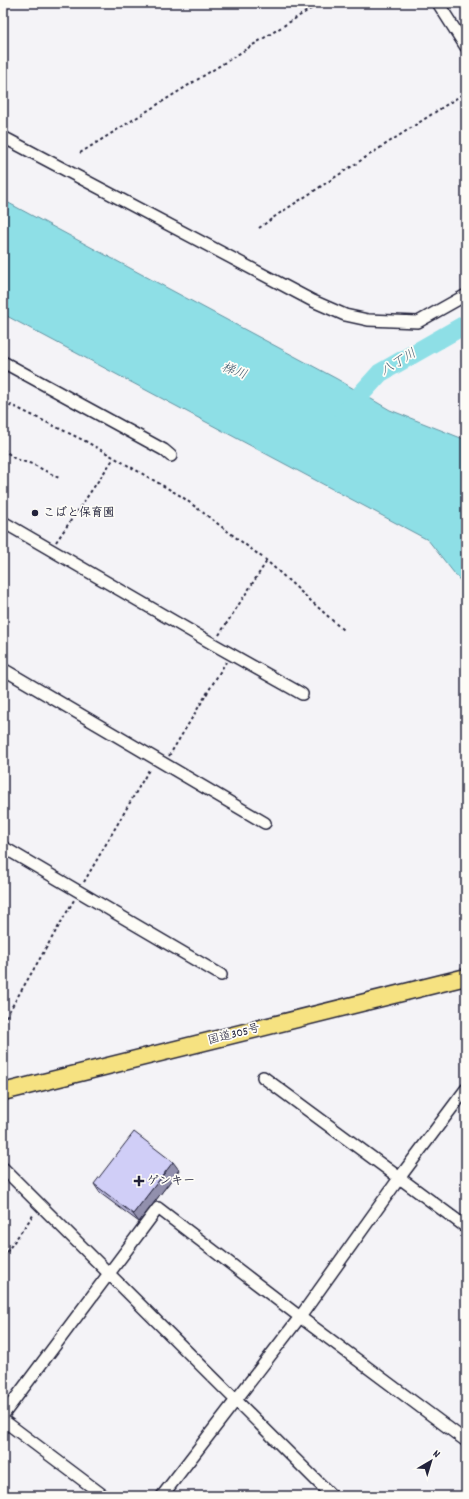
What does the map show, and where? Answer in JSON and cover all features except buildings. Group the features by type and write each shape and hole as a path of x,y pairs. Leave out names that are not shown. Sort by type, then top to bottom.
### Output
{"highway":[{"name":"国道305号","path":"3,1092 466,977"}],"street":[{"path":"438,3 466,47"},
{"path":"3,137 313,301 345,315 368,320 418,322 466,295"},
{"path":"3,362 171,456"},
{"path":"3,522 302,694"},
{"path":"3,669 265,823"},
{"path":"3,847 221,975"},
{"path":"263,1077 466,1227"},
{"path":"162,1496 300,1317 400,1177 466,1089"},
{"path":"3,1168 332,1496"},
{"path":"3,1415 158,1208 466,1442"},
{"path":"3,1420 104,1496"}],"path":[{"path":"80,153 320,3"},
{"path":"259,228 466,92"},
{"path":"3,417 11,405 87,442 180,496 268,561 343,630"},
{"path":"3,449 16,459 32,464 59,478"},
{"path":"51,550 114,458"},
{"path":"213,644 268,561"},
{"path":"3,1022 79,892 160,761 231,654"},
{"path":"3,1257 40,1204"}],"water":[{"name":"梯川","path":"3,200 337,379 390,410 466,440 466,588 428,540 3,314"}],"waterway":[{"name":"八丁川","path":"344,413 380,373 466,324"}],"place":[{"name":"こばと保育園","path":"35,513"},
{"name":"ゲンキー","path":"139,1181"}]}
